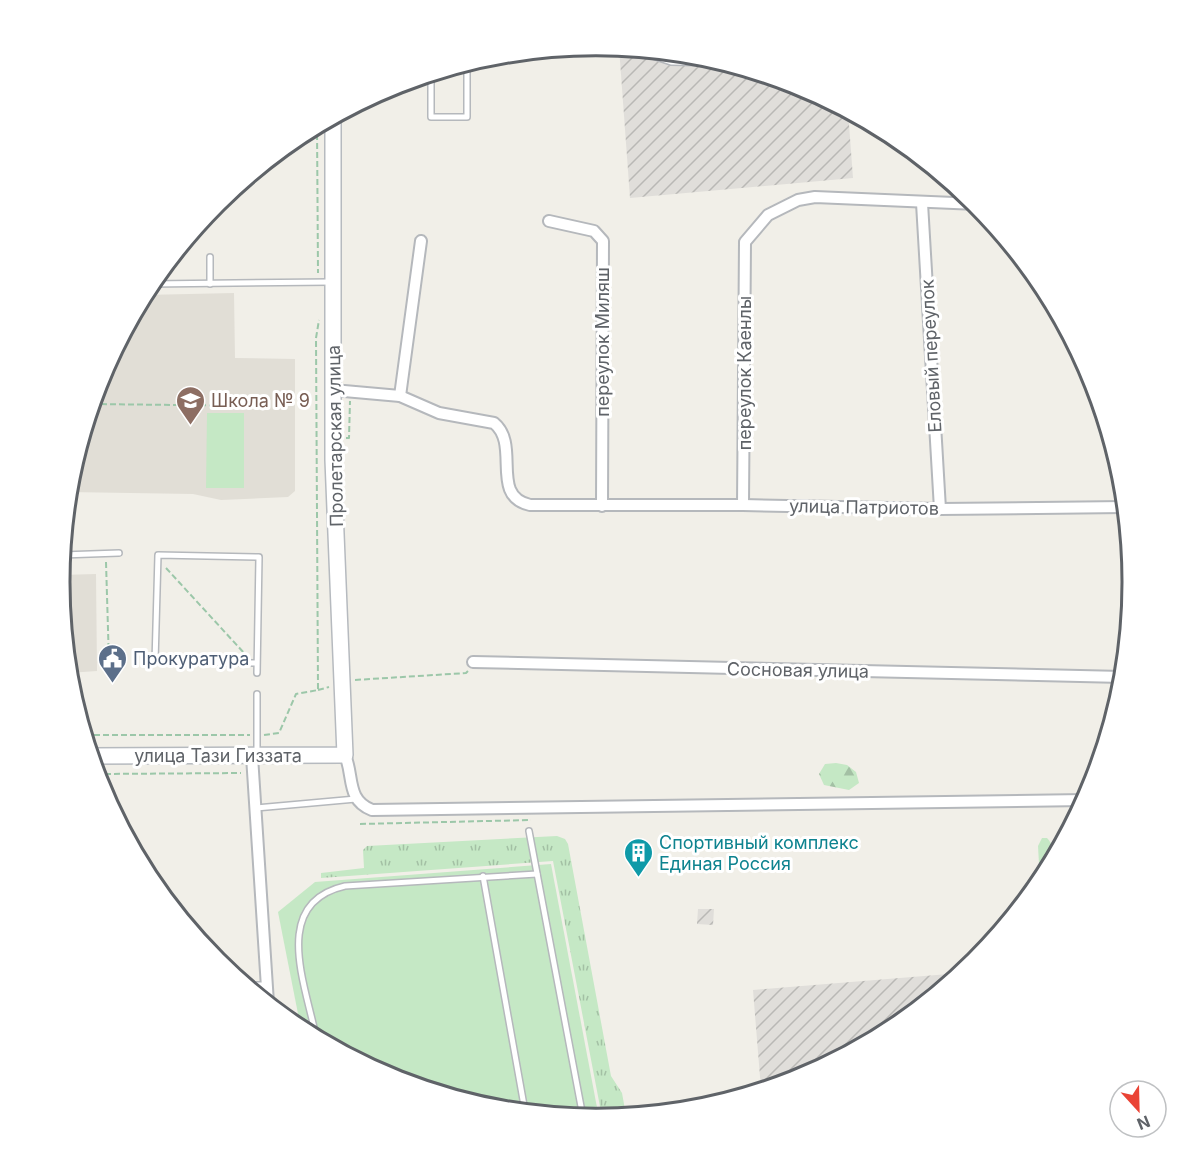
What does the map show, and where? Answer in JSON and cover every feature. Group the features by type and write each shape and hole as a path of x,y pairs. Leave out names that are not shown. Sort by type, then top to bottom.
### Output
{"street":[{"name":"Пролетарская улица","path":"333,126 326,282 333,390 345,755"},
{"name":"переулок Каенлы","path":"743,505 745,242 768,215 798,200 815,197 922,204"},
{"path":"922,204 962,204"},
{"name":"Еловый переулок","path":"922,204 940,509"},
{"name":"переулок Миляш","path":"549,221 594,231 603,241 602,504"},
{"path":"333,390 400,396 421,241"},
{"name":"улица Патриотов","path":"400,396 439,413 486,420 499,428 505,439 509,490 522,504 940,509 1116,507"},
{"name":"Сосновая улица","path":"473,662 1113,677"},
{"path":"345,755 351,768 350,787 356,799 372,810 1074,800"},
{"name":"улица Тази Гиззата","path":"100,756 345,755"},
{"path":"254,756 255,808 267,991"}],"lane":[{"path":"431,82 431,117 466,117 467,72"},
{"path":"210,257 210,284"},
{"path":"163,284 326,282"},
{"path":"71,555 119,554"},
{"path":"255,663 155,662 158,555 259,556 255,663 257,673"},
{"path":"254,756 257,735 257,694"},
{"path":"255,808 356,799"},
{"path":"529,831 581,1107"},
{"path":"314,1025 297,942 298,927 310,905 321,895 345,886 537,874"},
{"path":"483,876 523,1102"},
{"path":"259,985 266,985"}],"path":[{"path":"317,136 326,282"},
{"path":"318,690 316,338 320,316"},
{"path":"101,404 262,406"},
{"path":"106,553 109,663"},
{"path":"158,559 255,663"},
{"path":"93,735 279,733 296,694 362,678 466,673 473,662"},
{"path":"107,774 241,772 242,782"}],"shaded area":[{"path":"620,57 665,60 732,73 797,96 849,121 853,178 630,198"},
{"name":"Школа № 9","path":"234,293 235,358 295,359 295,491 288,497 221,500 193,494 78,492 88,445 110,380 140,318 155,295"},
{"path":"96,574 97,671 78,672 71,616 70,575"},
{"path":"698,909 714,909 713,925 697,924"},
{"path":"946,974 916,999 859,1037 829,1053 760,1081 753,990"}],"green space":[{"path":"207,413 244,413 244,488 206,488"},
{"path":"825,764 847,765 856,772 859,783 849,790 824,785 819,774"},
{"path":"557,836 565,839 568,844 611,1076 622,1093 624,1106 600,1108 553,861 321,878 321,873 364,868 363,850 367,846"},
{"path":"1042,838 1047,838 1052,845 1039,865 1038,846"},
{"path":"551,864 597,1108 527,1103 460,1090 427,1080 363,1053 298,1015 278,912 315,882"}],"place":[{"name":"Школа № 9","path":"190,426"},
{"name":"Прокуратура","path":"112,684"},
{"name":"Спортивный комплекс Единая Россия","path":"638,878"}]}
